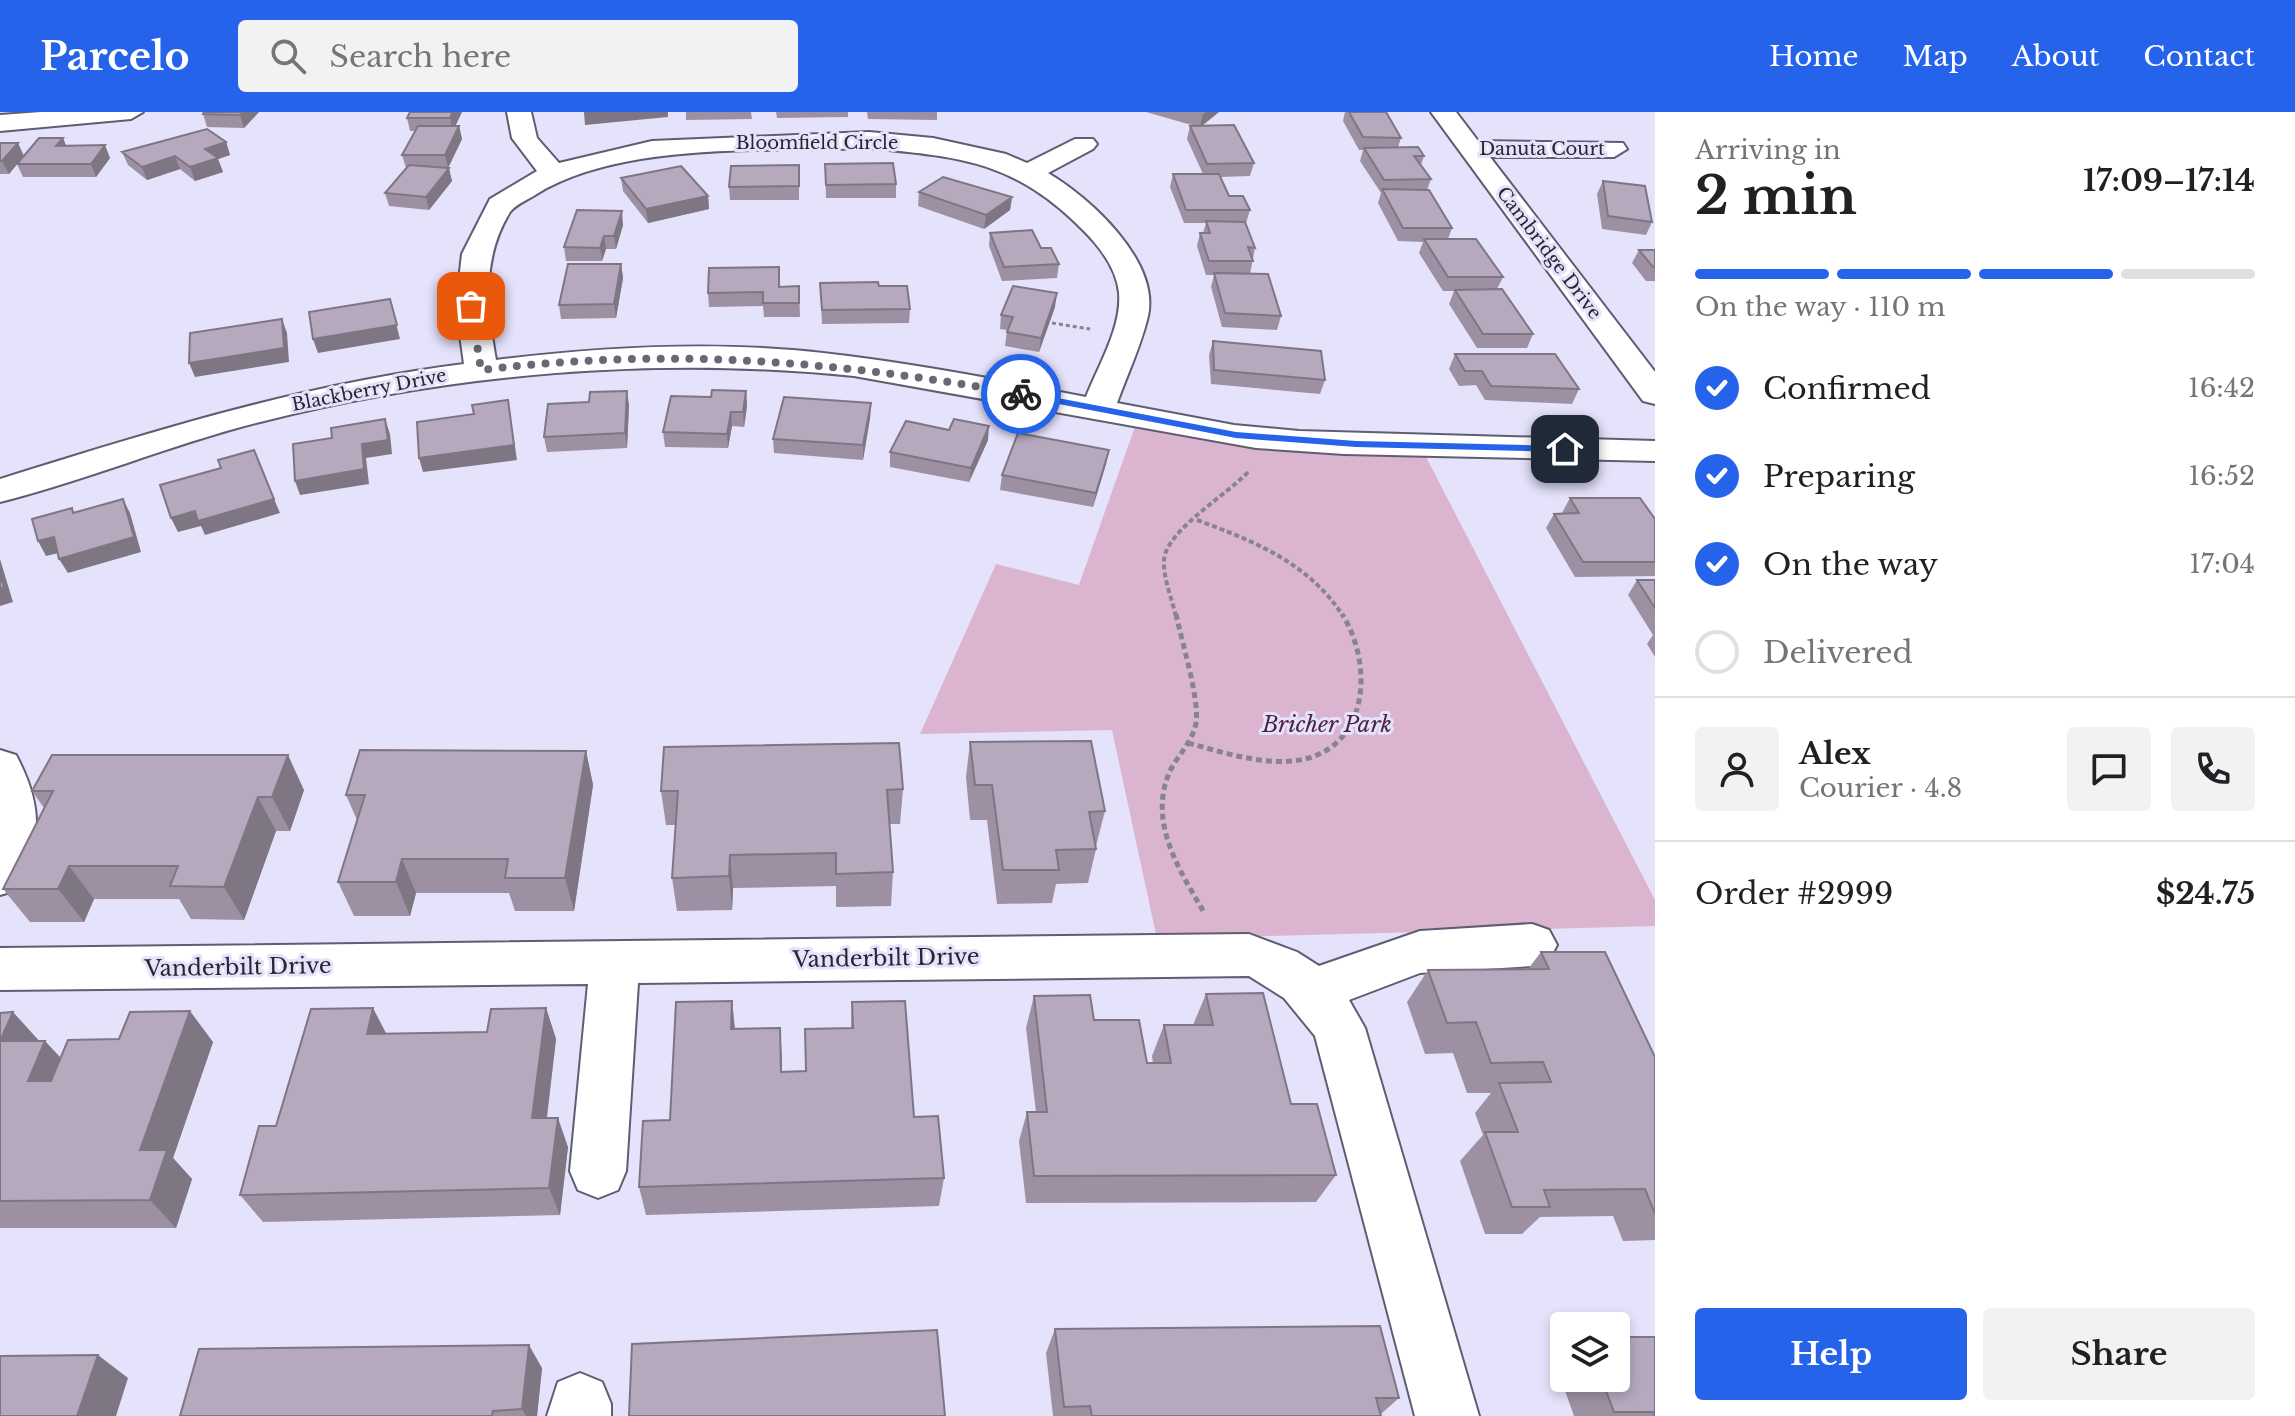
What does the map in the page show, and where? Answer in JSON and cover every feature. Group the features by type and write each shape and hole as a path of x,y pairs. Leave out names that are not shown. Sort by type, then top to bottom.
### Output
{"street":[{"path":"0,123 131,112"},
{"path":"519,112 519,128 526,144 553,172"},
{"name":"Cambridge Drive","path":"1443,112 1643,363 1655,394"},
{"name":"Bloomfield Circle","path":"481,370 471,306 477,254 500,205 553,172 652,149 869,140 933,146 997,160 1028,173 1063,194 1108,239 1126,268 1134,292 1133,315 1099,408"},
{"path":"1028,173 1084,144"},
{"name":"Danuta Court","path":"1470,149 1614,149"},
{"name":"Blackberry Drive","path":"0,491 174,435 280,407 481,370 545,362 731,357 854,367 1099,408 1236,435 1356,444 1655,451"},
{"path":"0,767 17,824 16,846 0,876"},
{"path":"1315,992 1359,971 1420,952 1532,945"},
{"name":"Vanderbilt Drive","path":"0,969 1249,955 1283,966 1315,992 1339,1028 1447,1416"},
{"path":"598,1171 615,962"}],"path":[{"path":"1052,323 1099,331"},
{"path":"1215,954 1207,917 1170,852 1162,829 1169,773 1197,729 1197,714 1164,560 1167,543 1239,486 1253,467"},
{"path":"1188,743 1251,759 1293,762 1327,749 1350,730 1362,706 1364,684 1353,634 1339,608 1320,586 1274,552 1197,520"}],"green space":[{"name":"Bricher Park","path":"1137,421 1424,453 1655,900 1655,926 1157,939 1112,730 920,734 996,564 1079,585"}],"building":[{"path":"204,112 243,112 240,115"},
{"path":"410,112 453,112 450,118 407,118"},
{"path":"1349,112 1386,112 1401,138 1363,137"},
{"path":"1234,125 1254,163 1207,164 1190,126"},
{"path":"418,126 459,126 445,155 402,155"},
{"path":"207,129 226,142 205,149 218,158 190,167 175,156 142,167 122,152"},
{"path":"39,138 63,138 56,146 105,145 91,164 17,164"},
{"path":"0,143 18,143 2,161 0,161"},
{"path":"1418,147 1424,156 1414,156 1431,179 1384,180 1364,148"},
{"path":"893,163 896,184 826,185 825,164"},
{"path":"409,165 449,168 426,197 385,193"},
{"path":"799,165 799,186 729,187 731,166"},
{"path":"681,166 708,196 646,209 621,178"},
{"path":"1173,174 1219,174 1229,196 1243,196 1250,210 1186,210"},
{"path":"943,177 1012,197 986,215 919,192"},
{"path":"1603,181 1645,186 1652,222 1608,216"},
{"path":"1382,189 1429,190 1452,228 1403,228"},
{"path":"577,210 622,211 614,236 604,236 600,248 564,247"},
{"path":"1206,221 1245,222 1255,248 1248,247 1253,261 1209,261 1200,233 1210,233"},
{"path":"1032,230 1041,248 1051,248 1059,264 1004,267 990,233"},
{"path":"1424,239 1476,239 1503,277 1448,277"},
{"path":"1639,250 1655,250 1655,267 1653,267"},
{"path":"568,264 621,264 614,304 559,305"},
{"path":"779,267 779,287 799,286 799,303 763,303 763,292 708,293 709,268"},
{"path":"1214,273 1268,274 1281,316 1225,313"},
{"path":"878,282 879,286 907,286 910,309 822,310 820,283"},
{"path":"1013,286 1057,293 1041,338 1007,332 1013,317 1001,315"},
{"path":"1502,289 1533,334 1483,334 1455,290"},
{"path":"390,299 397,325 313,339 309,312"},
{"path":"282,319 284,348 189,363 190,333"},
{"path":"1213,341 1321,351 1325,380 1214,370"},
{"path":"1455,354 1555,354 1579,389 1491,386 1482,371 1465,371"},
{"path":"712,390 746,391 743,412 731,412 727,434 663,432 671,396 711,397"},
{"path":"627,391 625,433 544,437 548,404 589,402 590,392"},
{"path":"784,397 871,403 863,445 773,439"},
{"path":"508,400 514,445 419,458 417,422 474,414 472,405"},
{"path":"385,419 388,440 362,444 364,469 295,481 293,444 332,438 331,428"},
{"path":"954,419 989,426 971,468 890,452 906,421 949,430"},
{"path":"1018,433 1109,450 1096,493 1002,475"},
{"path":"254,450 274,499 198,521 195,511 171,518 160,485 221,468 218,460"},
{"path":"1570,498 1640,498 1655,519 1655,562 1583,562 1554,514 1579,513"},
{"path":"123,499 134,537 59,559 54,537 38,541 32,519 72,508 73,513"},
{"path":"1637,580 1655,580 1655,608"},
{"path":"1091,741 1105,811 1089,812 1096,849 1056,850 1059,870 1003,870 992,785 975,785 970,742"},
{"path":"899,743 903,789 887,790 893,872 836,874 836,853 730,855 729,876 672,878 678,791 661,791 664,747"},
{"path":"360,750 586,751 565,878 505,878 508,859 402,859 396,882 338,882 365,795 346,795"},
{"path":"52,755 288,755 272,797 258,797 224,887 170,886 178,866 69,866 58,889 3,889 53,791 32,791"},
{"path":"1541,952 1605,952 1655,1057 1655,1214 1645,1189 1544,1190 1550,1207 1512,1207 1485,1132 1518,1132 1499,1083 1551,1082 1543,1062 1491,1063 1476,1022 1447,1023 1428,970 1549,969"},
{"path":"1263,993 1291,1104 1317,1104 1336,1175 1034,1176 1027,1112 1047,1112 1034,996 1090,995 1094,1020 1139,1020 1147,1063 1171,1063 1164,1025 1213,1025 1206,994"},
{"path":"732,1001 731,1029 780,1028 781,1072 806,1071 805,1029 853,1028 852,1002 905,1001 914,1117 938,1116 944,1178 639,1187 643,1121 670,1120 676,1002"},
{"path":"373,1008 367,1034 487,1032 491,1009 546,1008 532,1118 558,1118 549,1188 240,1195 259,1126 276,1126 311,1009"},
{"path":"190,1011 140,1150 167,1150 150,1200 0,1201 0,1041 45,1041 28,1081 51,1081 68,1040 119,1039 130,1012"},
{"path":"13,1012 0,1041 0,1013"},
{"path":"1380,1326 1399,1398 1376,1398 1381,1416 1092,1416 1090,1406 1064,1407 1055,1329"},
{"path":"937,1330 945,1416 629,1416 632,1344"},
{"path":"1630,1337 1655,1337 1655,1416 1653,1412 1614,1412 1606,1392 1630,1392"},
{"path":"529,1345 522,1409 493,1411 492,1416 180,1416 199,1349"},
{"path":"98,1355 77,1416 0,1416 0,1356"}],"way so far":[{"path":"471,306 481,370 545,362 731,357 854,367 1021,394"}],"route":[{"path":"1021,394 1236,435 1356,444 1565,449"}]}
